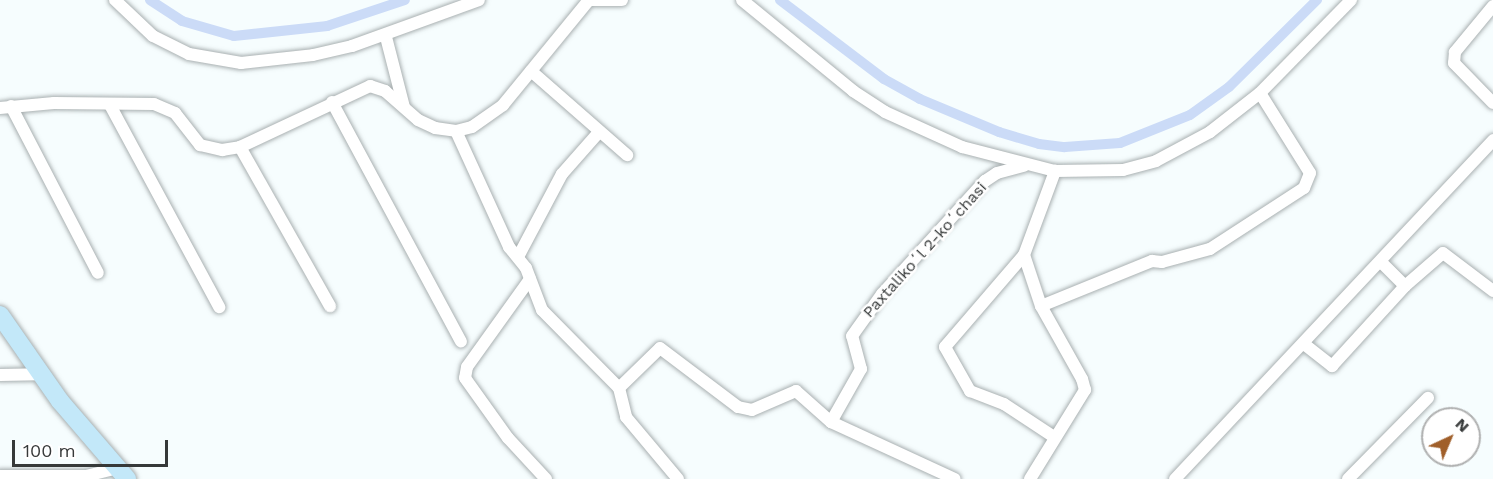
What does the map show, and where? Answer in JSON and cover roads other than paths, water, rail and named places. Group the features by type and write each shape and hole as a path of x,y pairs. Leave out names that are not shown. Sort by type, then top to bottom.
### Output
{"street":[{"path":"115,0 153,36 189,54 241,63 313,55 386,37 479,0"},
{"path":"98,273 6,107 111,105 166,107 200,145 222,150 240,147 370,86 385,91 435,128 456,131 488,117 531,72 590,0 622,0"},
{"path":"742,0 853,91 885,112 962,147 1028,165"},
{"name":"Paxtalikoʻl 2-koʻchasi","path":"831,422 861,369 852,336 882,294 997,173 1028,165 1055,171 1123,170 1156,161 1210,132 1260,93 1351,0"},
{"path":"1493,6 1455,52 1454,63 1493,104"},
{"path":"386,37 404,107"},
{"path":"531,72 627,155"},
{"path":"1041,306 1152,261 1162,262 1210,249 1304,188 1310,174 1260,93"},
{"path":"332,102 461,342"},
{"path":"111,105 219,307"},
{"path":"518,257 562,174 595,129"},
{"path":"456,131 509,247 518,257 530,279 542,310 619,388 626,417 678,479"},
{"path":"1175,479 1493,140"},
{"path":"240,147 330,306"},
{"path":"1054,437 1004,404 970,391 945,347 1024,255 1055,171"},
{"path":"1304,344 1332,366 1406,286 1443,253 1493,291"},
{"path":"1024,255 1041,306 1082,379 1084,390 1030,479"},
{"path":"1381,262 1406,286"},
{"path":"530,279 466,367 465,378 508,438 546,479"},
{"path":"0,315 39,374 123,474"},
{"path":"619,388 660,348 738,408 752,410 796,391 831,422 955,479"},
{"path":"0,375 39,374"},
{"path":"1348,479 1428,398"},
{"path":"0,476 123,474"}],"waterway":[{"path":"150,0 182,21 234,36 327,26 405,0"},
{"path":"780,0 884,79 920,99 999,132 1039,144 1065,147 1120,143 1190,115 1229,87 1317,0"}]}
